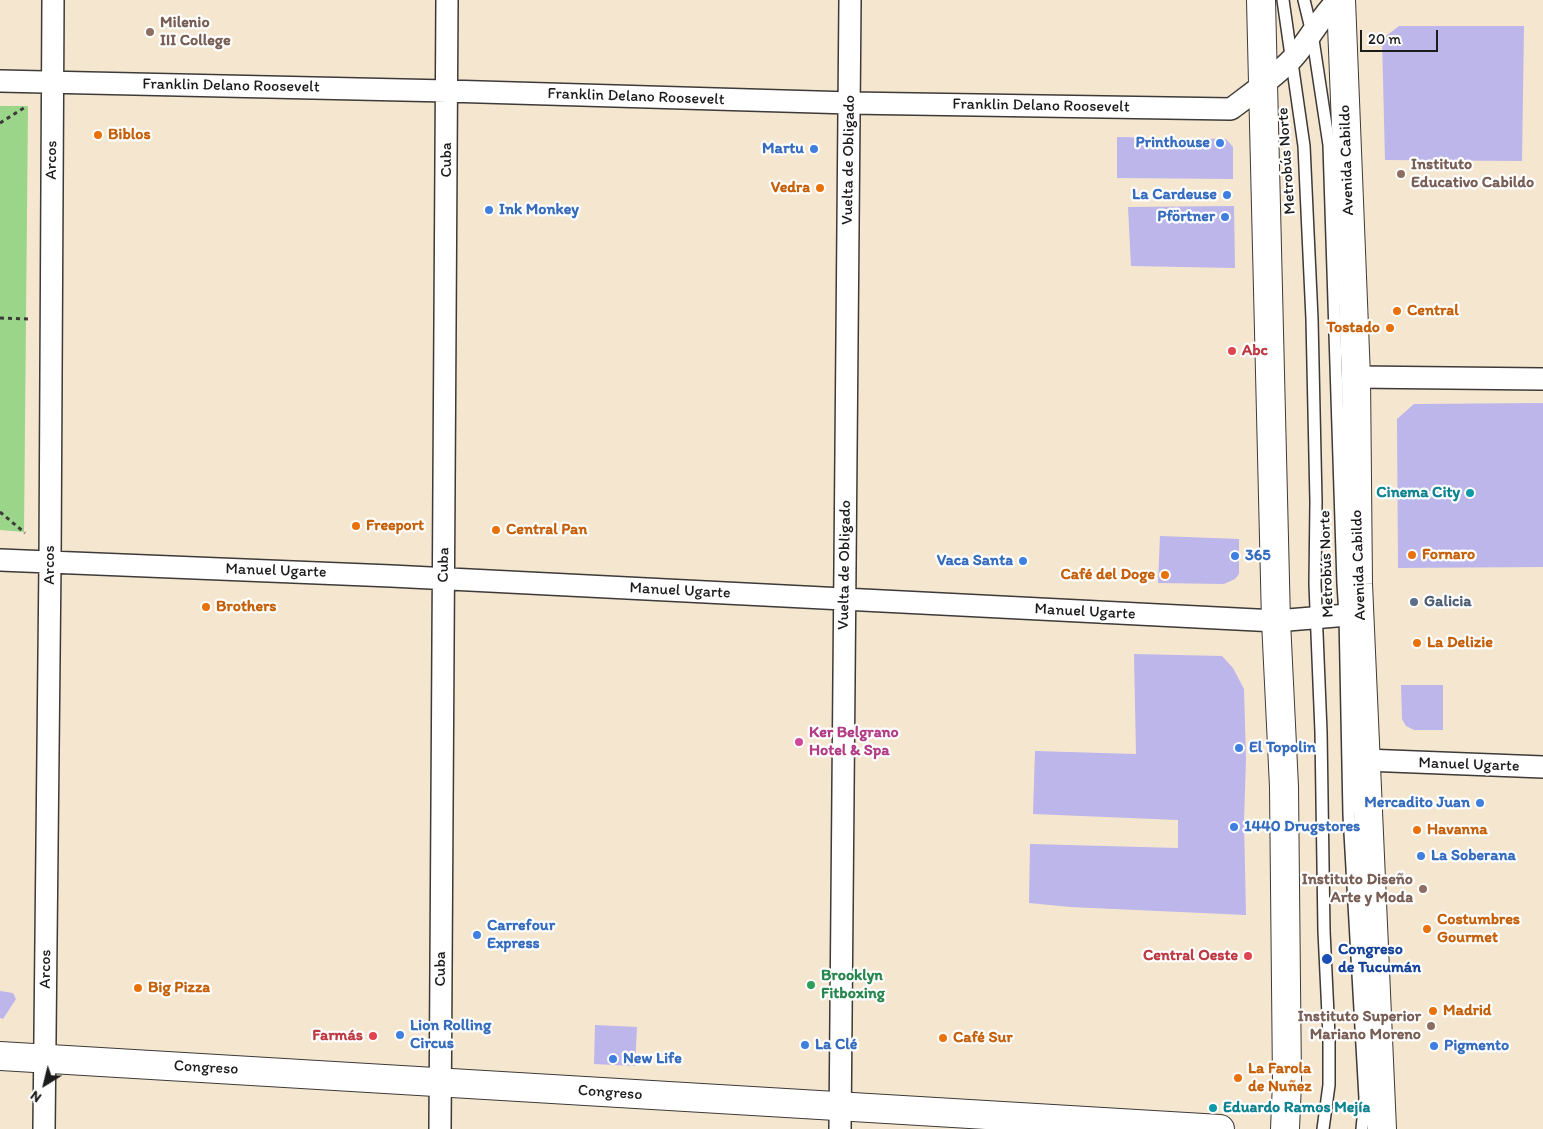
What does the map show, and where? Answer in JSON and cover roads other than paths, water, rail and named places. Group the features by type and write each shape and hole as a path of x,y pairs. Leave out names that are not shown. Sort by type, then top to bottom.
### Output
{"main road":[{"path":"1261,0 1276,621 1284,787 1287,1073 1285,1129"},
{"name":"Avenida Cabildo","path":"1339,0 1356,377 1358,584 1353,614 1365,760 1382,1129"},
{"name":"Congreso","path":"0,1056 440,1083 840,1118 1220,1129"}],"street":[{"name":"Arcos","path":"44,1129 50,562 50,321 54,82 53,0"},
{"name":"Cuba","path":"440,1129 448,91 447,0"},
{"name":"Vuelta de Obligado","path":"840,1118 850,0"},
{"name":"Franklin Delano Roosevelt","path":"0,81 448,91 850,103 1231,109 1293,58 1326,12 1339,0"},
{"path":"1356,377 1543,379"},
{"name":"Manuel Ugarte","path":"0,560 444,578 1276,621 1353,614"},
{"name":"Manuel Ugarte","path":"1365,760 1543,767"}],"lane":[{"name":"Metrobús Norte","path":"1284,0 1304,146 1311,290 1316,502 1314,584 1321,732 1324,931 1329,1036 1329,1085 1324,1129"},
{"name":"Metrobús Norte","path":"1304,0 1312,33 1330,146 1342,574 1353,614 1349,815 1365,1098 1362,1129"}],"place":[{"name":"Milenio III College","path":"150,32"},
{"name":"Biblos","path":"98,135"},
{"name":"Printhouse","path":"1220,143"},
{"name":"Martu","path":"814,149"},
{"name":"Instituto Educativo Cabildo","path":"1401,174"},
{"name":"Vedra","path":"820,188"},
{"name":"La Cardeuse","path":"1227,195"},
{"name":"Ink Monkey","path":"489,210"},
{"name":"Pförtner","path":"1225,217"},
{"name":"Central","path":"1397,311"},
{"name":"Tostado","path":"1390,328"},
{"name":"Abc","path":"1232,351"},
{"name":"Cinema City","path":"1470,493"},
{"name":"Freeport","path":"356,526"},
{"name":"Central Pan","path":"496,530"},
{"name":"Fornaro","path":"1412,555"},
{"name":"365","path":"1235,556"},
{"name":"Vaca Santa","path":"1023,561"},
{"name":"Café del Doge","path":"1165,575"},
{"name":"Galicia","path":"1414,602"},
{"name":"Brothers","path":"206,607"},
{"name":"La Delizie","path":"1417,643"},
{"name":"Ker Belgrano Hotel & Spa","path":"799,742"},
{"name":"El Topolin","path":"1239,748"},
{"name":"Mercadito Juan","path":"1480,803"},
{"name":"1440 Drugstores","path":"1234,827"},
{"name":"Havanna","path":"1417,830"},
{"name":"La Soberana","path":"1421,856"},
{"name":"Instituto Diseño Arte y Moda","path":"1423,889"},
{"name":"Costumbres Gourmet","path":"1427,929"},
{"name":"Carrefour Express","path":"477,935"},
{"name":"Central Oeste","path":"1248,956"},
{"name":"Congreso de Tucumán","path":"1327,959"},
{"name":"Brooklyn Fitboxing","path":"811,985"},
{"name":"Big Pizza","path":"138,988"},
{"name":"Madrid","path":"1433,1011"},
{"name":"Instituto Superior Mariano Moreno","path":"1431,1026"},
{"name":"Lion Rolling Circus","path":"400,1035"},
{"name":"Farmás","path":"373,1036"},
{"name":"Café Sur","path":"943,1038"},
{"name":"La Clé","path":"805,1045"},
{"name":"Pigmento","path":"1434,1046"},
{"name":"New Life","path":"613,1059"},
{"name":"La Farola de Nuñez","path":"1238,1078"},
{"name":"Eduardo Ramos Mejía","path":"1213,1108"}]}
